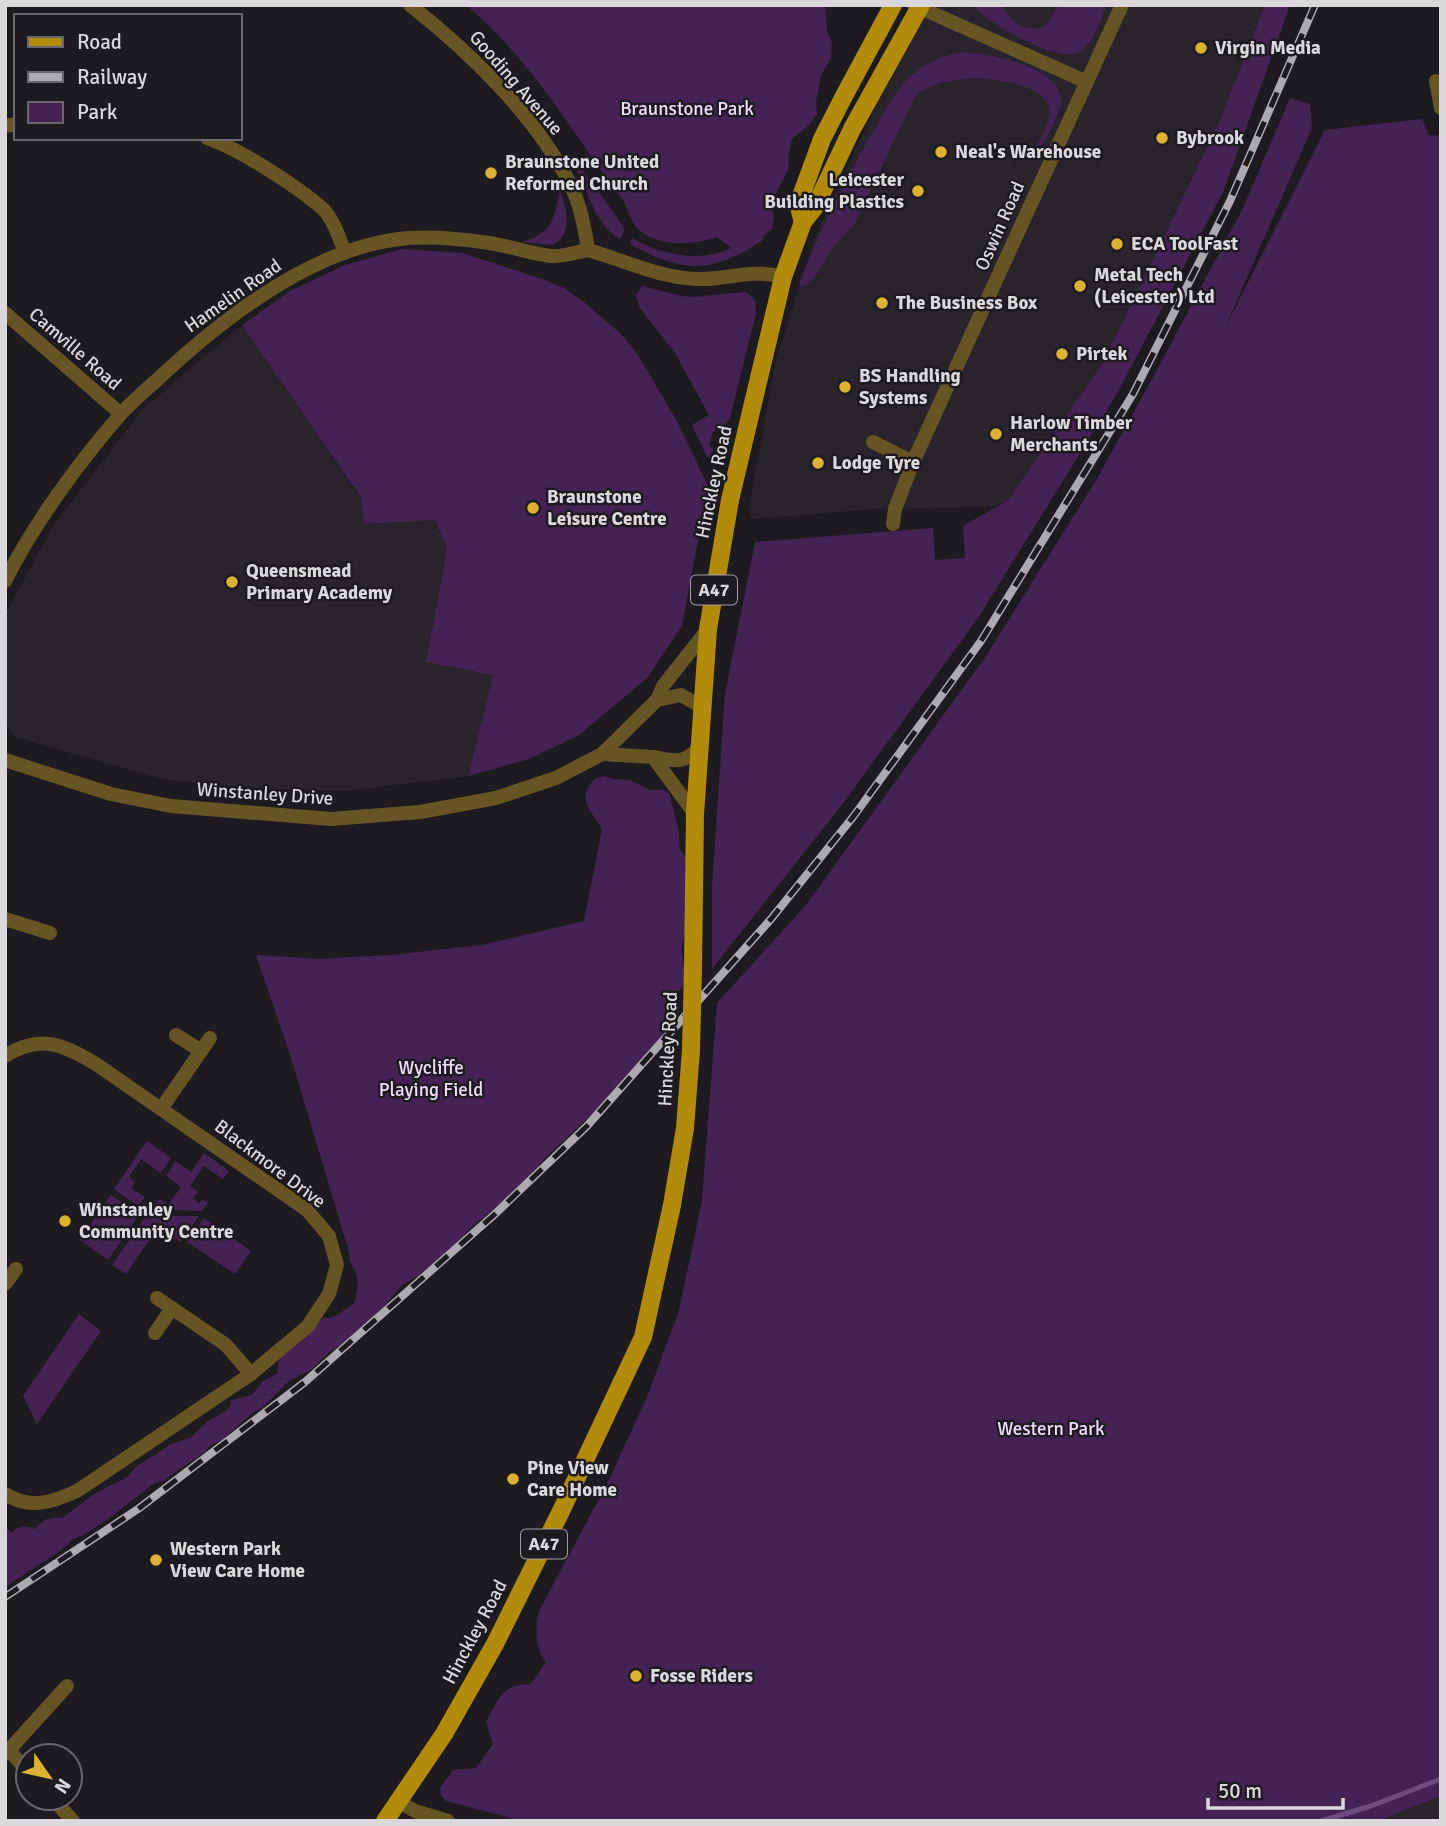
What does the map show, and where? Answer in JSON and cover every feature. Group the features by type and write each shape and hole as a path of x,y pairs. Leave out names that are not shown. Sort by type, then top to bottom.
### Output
{"main road":[{"name":"Hinckley Road","path":"803,222 798,204 822,139 893,5"},
{"name":"Hinckley Road","path":"385,1821 444,1734 495,1644 562,1510 643,1337 672,1205 685,1128 691,1050 695,814 699,747 708,629 730,500 783,277 803,222 815,207 852,130 918,6"}],"street":[{"name":"Gooding Avenue","path":"410,5 446,33 481,67 552,153 573,190 584,222 588,250"},
{"name":"Oswin Road","path":"893,524 895,509 913,462 1122,5"},
{"path":"918,6 1087,82"},
{"path":"1436,81 1441,108"},
{"path":"214,140 249,158 324,210 345,252"},
{"name":"Hamelin Road","path":"5,581 9,562 121,414 185,354 241,311 289,279 345,252 407,238 489,243 553,256 588,250"},
{"path":"588,250 674,276 698,279 754,272 783,277"},
{"name":"Camville Road","path":"5,313 121,414"},
{"path":"873,442 913,462"},
{"name":"Winstanley Drive","path":"5,760 111,794 171,806 331,819 421,812 496,798 556,778 601,754 657,700 663,686 708,629"},
{"path":"657,700 681,695 702,707"},
{"path":"601,754 683,761 692,756 699,747"},
{"path":"653,758 695,814"},
{"path":"5,919 50,933"},
{"path":"176,1035 201,1051"},
{"path":"162,1109 210,1038"},
{"name":"Blackmore Drive","path":"5,1056 18,1048 36,1044 54,1044 71,1049 307,1210 329,1236 337,1265 329,1294 308,1326 251,1374 77,1491 45,1503 28,1504 5,1494"},
{"path":"5,1284 16,1269"},
{"path":"157,1298 226,1345 251,1374"},
{"path":"155,1333 172,1308"},
{"path":"7,1752 67,1686"},
{"path":"399,1802 415,1811 448,1821"}],"shaded area":[{"path":"932,5 1265,5 1218,125 1102,364 1007,501 995,506 875,509 752,519 749,509 775,364 814,240 878,101"},
{"name":"Queensmead Primary Academy","path":"242,325 360,497 364,524 435,520 447,549 426,662 493,675 468,776 344,791 242,788 162,779 16,737 5,725 5,615 53,526 143,409"},
{"path":"1441,1767 1441,1821 1327,1821"}],"green space":[{"name":"Braunstone Park","path":"466,5 825,5 827,31 832,42 831,58 821,76 816,101 817,114 809,125 792,139 788,156 789,168 771,203 774,216 772,229 764,235 763,240 745,251 713,264 698,266 666,261 630,244 632,238 668,253 694,256 719,253 731,248 717,237 698,242 665,242 637,228 621,197 545,91 508,46"},
{"path":"973,5 1003,5 1008,15 1017,23 1034,29 1046,24 1058,5 1107,5 1089,43 1079,52 1069,54 1023,40 993,22"},
{"path":"1265,5 1290,5 1224,190 1118,392 978,618 841,806 712,969 712,887 725,694 755,542 933,528 935,560 965,558 963,526 1007,501 1102,364 1218,125"},
{"path":"962,52 989,55 1023,65 1051,80 1059,91 1059,109 1035,158 1029,160 1045,129 1049,110 1043,98 1030,89 989,79 965,79 944,82 926,89 914,99 852,229 850,228 831,250 811,281 801,287 799,283 835,202 893,97 919,69 936,60"},
{"name":"Western Park","path":"1290,98 1310,104 1312,128 1225,328 1325,130 1422,119 1429,135 1441,136 1441,1796 1377,1821 522,1821 446,1801 441,1796 440,1788 453,1770 476,1768 493,1744 486,1722 502,1694 513,1687 530,1685 546,1662 536,1638 539,1611 606,1486 647,1397 679,1311 702,1200 717,1003 806,905 986,656 1098,477 1157,370 1243,208"},
{"path":"581,168 624,227 620,239 605,226 594,209 577,171"},
{"path":"560,190 567,220 560,240 553,245 521,242 540,234 551,223"},
{"name":"Braunstone Leisure Centre","path":"402,249 462,253 542,279 564,288 584,302 622,335 638,355 678,423 708,486 682,626 647,678 579,735 529,759 468,776 493,675 426,662 447,549 435,520 364,524 360,496 242,325 290,291 345,265"},
{"path":"642,286 693,297 746,292 754,301 756,313 730,418 713,432 709,446 713,448 712,459 707,457 692,425 709,415 675,353 640,308 636,296"},
{"name":"Wycliffe Playing Field","path":"603,776 630,780 650,790 669,793 680,849 687,859 686,926 681,950 687,979 678,993 678,1017 645,1060 620,1083 612,1096 547,1156 524,1184 467,1231 440,1263 401,1286 377,1315 348,1340 328,1353 311,1370 289,1381 263,1407 252,1413 222,1440 210,1445 205,1452 164,1480 153,1484 108,1519 73,1539 60,1551 5,1587 5,1526 11,1533 22,1527 35,1529 50,1518 62,1518 94,1494 127,1477 137,1466 171,1444 190,1438 208,1421 226,1411 231,1400 252,1395 263,1381 278,1373 278,1364 287,1348 323,1318 337,1315 354,1304 356,1273 289,1051 256,955 318,959 390,955 482,945 584,921 602,829 588,806 586,794 594,779"},
{"path":"147,1141 171,1158 161,1173 141,1159 129,1177 135,1182 131,1188 145,1197 138,1206 114,1189"},
{"path":"204,1153 229,1171 223,1179 204,1166 190,1186 198,1192 193,1198 199,1203 203,1199 208,1203 202,1211 143,1209 149,1200 156,1204 160,1199 169,1204 181,1187 166,1176 175,1161 191,1172"},
{"path":"111,1195 140,1214 108,1260 80,1240"},
{"path":"146,1216 199,1216 181,1242 158,1227 126,1274 112,1265"},
{"path":"204,1218 251,1251 235,1274 187,1242"},
{"path":"79,1314 101,1331 37,1424 23,1396"}],"waterway":[{"path":"1321,1821 1371,1806 1441,1779"}],"railway":[{"path":"5,1597 138,1509 305,1382 495,1214 587,1126 771,919 853,817 981,641 1133,394 1230,201 1315,5"}],"place":[{"name":"Virgin Media","path":"1201,48"},
{"name":"Bybrook","path":"1162,138"},
{"name":"Neal's Warehouse","path":"941,152"},
{"name":"Braunstone United Reformed Church","path":"491,173"},
{"name":"Leicester Building Plastics","path":"918,191"},
{"name":"ECA ToolFast","path":"1117,244"},
{"name":"Metal Tech (Leicester) Ltd","path":"1080,286"},
{"name":"The Business Box","path":"882,303"},
{"name":"Pirtek","path":"1062,354"},
{"name":"BS Handling Systems","path":"845,387"},
{"name":"Harlow Timber Merchants","path":"996,434"},
{"name":"Lodge Tyre","path":"818,463"},
{"name":"Braunstone Leisure Centre","path":"533,508"},
{"name":"Queensmead Primary Academy","path":"232,582"},
{"name":"Winstanley Community Centre","path":"65,1221"},
{"name":"Pine View Care Home","path":"513,1479"},
{"name":"Western Park View Care Home","path":"156,1560"},
{"name":"Fosse Riders","path":"636,1676"}]}
